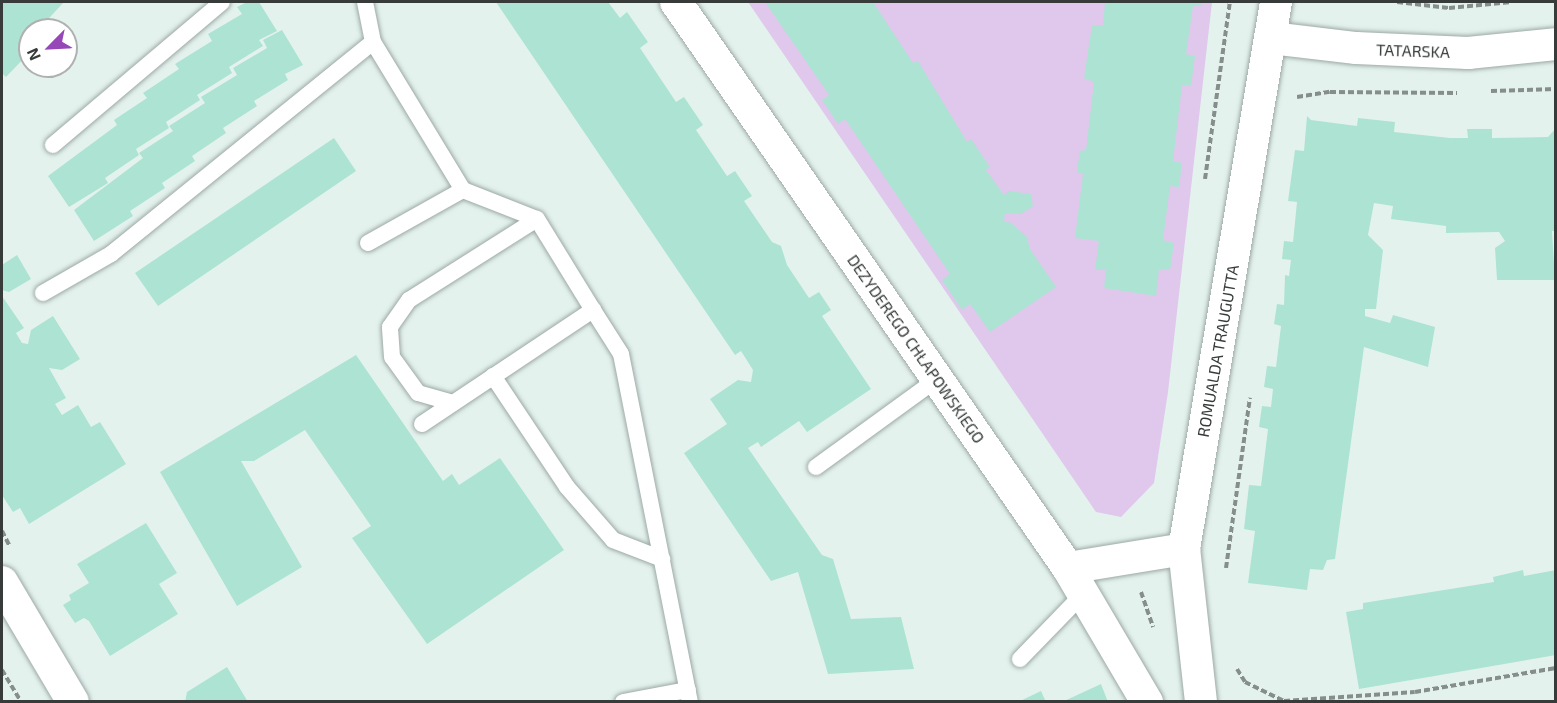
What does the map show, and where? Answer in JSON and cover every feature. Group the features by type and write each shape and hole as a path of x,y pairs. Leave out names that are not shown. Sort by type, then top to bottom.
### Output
{"street":[{"name":"DEZYDEREGO CHŁAPOWSKIEGO","path":"676,2 1068,568 1147,702"},
{"name":"ROMUALDA TRAUGUTTA","path":"1201,702 1184,549 1276,2"},
{"name":"TATARSKA","path":"1271,38 1356,48 1468,53 1556,44"},
{"path":"1068,568 1184,549"},
{"path":"2,582 73,702"}],"lane":[{"path":"53,145 222,2"},
{"path":"364,2 373,42 463,190 537,219 621,354 689,696 623,702"},
{"path":"43,293 111,254 373,42"},
{"path":"368,243 463,190"},
{"path":"453,403 418,393 392,357 390,327 409,300 537,219"},
{"path":"422,423 593,309"},
{"path":"493,376 567,487 613,540 662,559"},
{"path":"816,467 937,379"},
{"path":"1020,659 1083,594"}],"path":[{"path":"1204,189 1230,2"},
{"path":"1396,2 1449,8 1512,2"},
{"path":"1484,91 1556,89"},
{"path":"1294,105 1297,97 1309,93 1464,92"},
{"path":"1225,573 1251,396"},
{"path":"1232,663 1245,682 1284,701 1415,692 1556,668"},
{"path":"2,670 21,702"}],"shaded area":[{"path":"748,2 1212,2 1168,392 1154,483 1121,517 1096,512"}],"building":[{"path":"2,2 64,2 49,18 18,18 18,64 6,77 2,73"},
{"path":"247,2 259,2 277,31 259,40 263,46 229,67 232,73 197,95 200,100 166,122 169,128 136,149 139,155 105,178 108,183 69,207 48,176 117,125 114,120 147,98 143,93 179,69 175,64 212,41 208,34 242,14 237,7"},
{"path":"496,2 608,2 620,18 627,12 648,42 640,48 676,102 684,97 703,125 696,130 727,176 735,171 752,196 744,201 772,242 781,246 787,265 809,298 819,292 831,310 822,316 871,389 807,432 799,421 761,447 758,442 748,448 822,555 833,559 851,619 901,617 914,669 828,674 798,572 771,581 684,453 727,424 710,399 738,380 751,382 753,370 741,351 735,355"},
{"path":"765,2 873,2 913,63 918,61 967,142 971,139 990,167 986,170 1004,195 1009,191 1031,194 1033,206 1021,214 1005,213 1004,221 1011,223 1027,237 1030,249 1056,287 990,332 970,304 962,310 942,280 950,274 845,119 838,124 822,100 829,95"},
{"path":"1105,2 1202,2 1201,6 1193,6 1186,54 1195,56 1191,86 1182,85 1173,161 1182,163 1179,187 1170,186 1163,240 1174,243 1170,270 1159,269 1156,296 1104,288 1106,270 1095,270 1099,241 1075,238 1083,174 1077,172 1080,151 1086,150 1094,82 1084,78 1092,25 1103,25"},
{"path":"282,30 303,65 285,74 288,80 254,101 257,106 223,128 226,133 192,156 195,161 162,183 165,188 130,211 133,216 94,241 74,210 143,158 139,153 173,131 169,126 205,103 201,97 237,75 233,68 267,48 263,40"},
{"path":"1307,116 1311,120 1357,126 1358,118 1395,122 1394,132 1450,138 1468,138 1467,129 1492,129 1492,138 1548,137 1556,128 1556,231 1552,231 1555,280 1497,280 1495,248 1505,241 1499,232 1446,233 1446,226 1391,219 1393,206 1374,203 1368,235 1383,250 1376,309 1365,309 1365,316 1390,323 1393,315 1435,327 1428,367 1364,347 1335,559 1327,560 1323,570 1310,569 1307,590 1248,583 1255,531 1244,529 1249,485 1261,486 1268,429 1259,427 1262,406 1271,407 1273,389 1264,387 1267,366 1276,367 1281,326 1274,324 1277,304 1284,305 1285,275 1289,276 1291,260 1282,259 1284,241 1293,242 1297,202 1288,201 1295,150 1304,151"},
{"path":"334,138 356,171 158,306 135,273"},
{"path":"17,255 31,279 9,292 2,290 2,265"},
{"path":"2,296 24,328 16,333 22,343 28,344 31,330 53,316 80,359 62,370 49,368 66,398 55,404 62,415 78,405 91,427 100,422 126,464 29,524 20,508 13,512 2,495"},
{"path":"356,355 443,481 452,474 459,485 500,458 564,550 427,644 352,538 371,526 305,430 254,461 241,461 302,567 237,606 160,472"},
{"path":"146,523 177,573 159,584 178,614 110,656 89,621 84,618 75,623 63,605 71,600 69,595 89,583 77,564"},
{"path":"1523,570 1524,576 1556,570 1556,655 1359,689 1346,612 1363,609 1363,603 1494,582 1493,577"},
{"path":"227,667 248,702 185,702 187,692"},
{"path":"1101,684 1108,702 1062,702"},
{"path":"1041,691 1046,702 1018,702"}]}
